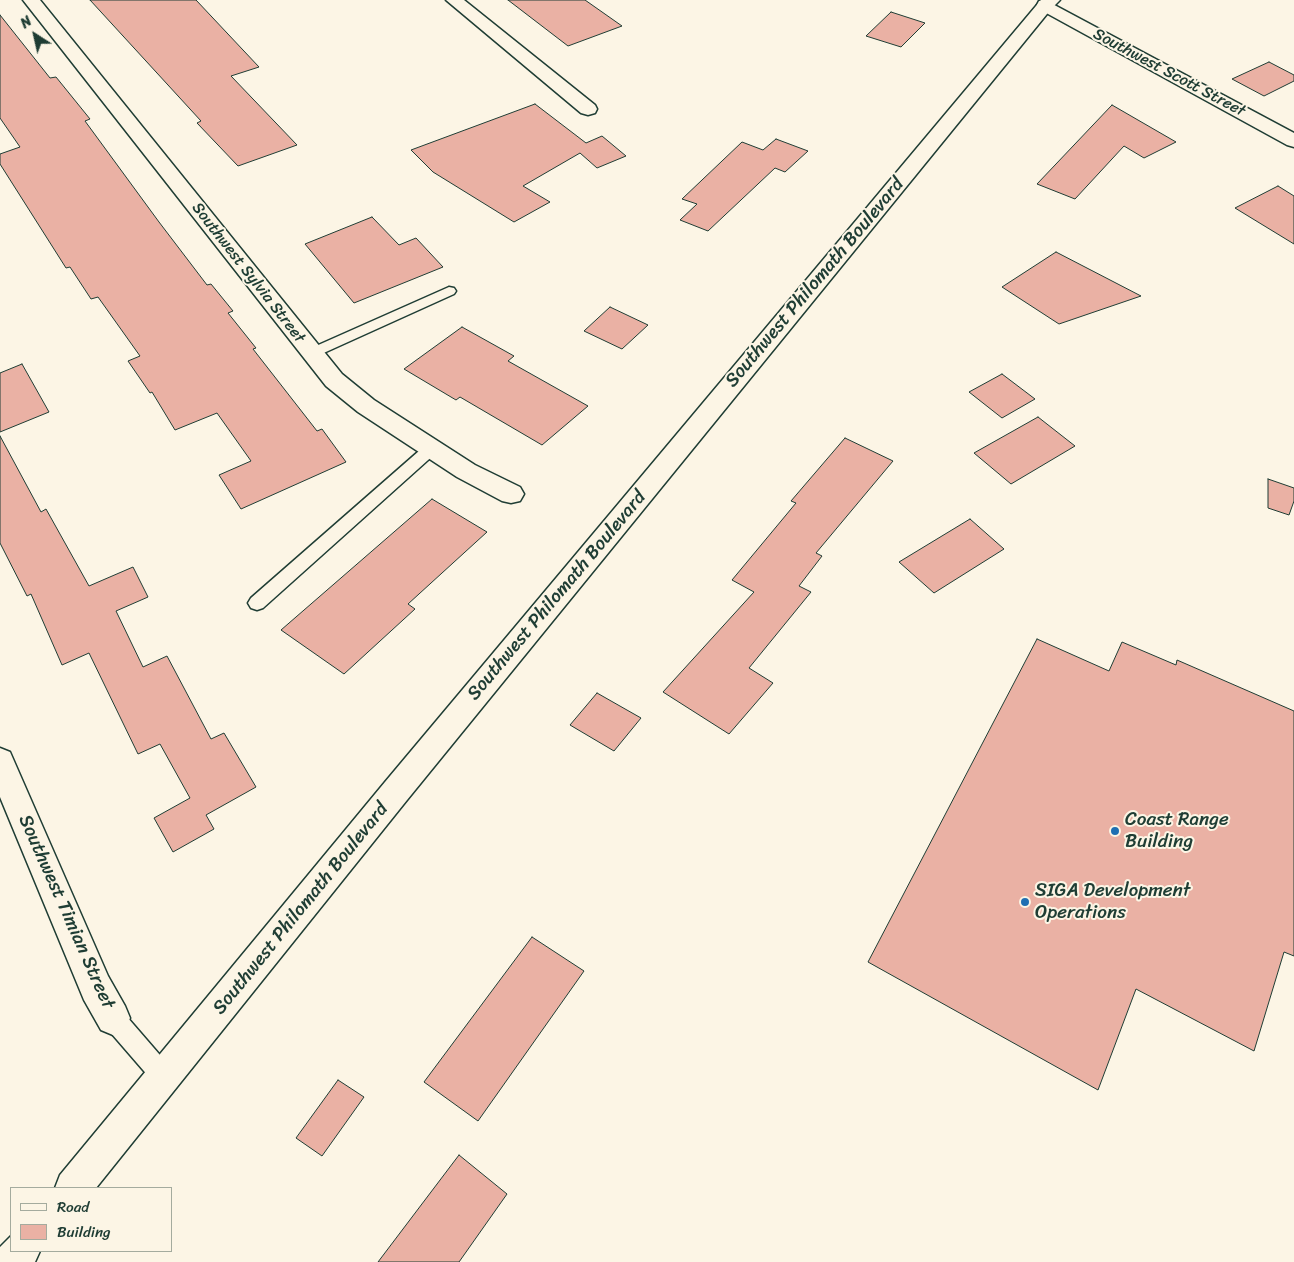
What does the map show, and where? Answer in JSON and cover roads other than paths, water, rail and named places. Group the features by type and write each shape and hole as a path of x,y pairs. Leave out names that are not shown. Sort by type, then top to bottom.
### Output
{"main road":[{"name":"Southwest Sylvia Street","path":"31,0 334,380 366,406 466,471 510,494"},
{"path":"454,0 588,109"},
{"name":"Southwest Scott Street","path":"1048,2 1294,141"},
{"name":"Southwest Philomath Boulevard","path":"74,1187 402,783 1048,2"},
{"name":"Southwest Timian Street","path":"0,761 96,988 113,1018"},
{"path":"12,1262 20,1252"}],"lane":[{"path":"312,353 449,291"},
{"path":"257,603 432,448"},
{"name":"Southwest Timian Street","path":"113,1018 164,1077"}],"place":[{"name":"Coast Range Building","path":"1115,831"},
{"name":"SIGA Development Operations","path":"1025,902"}]}
